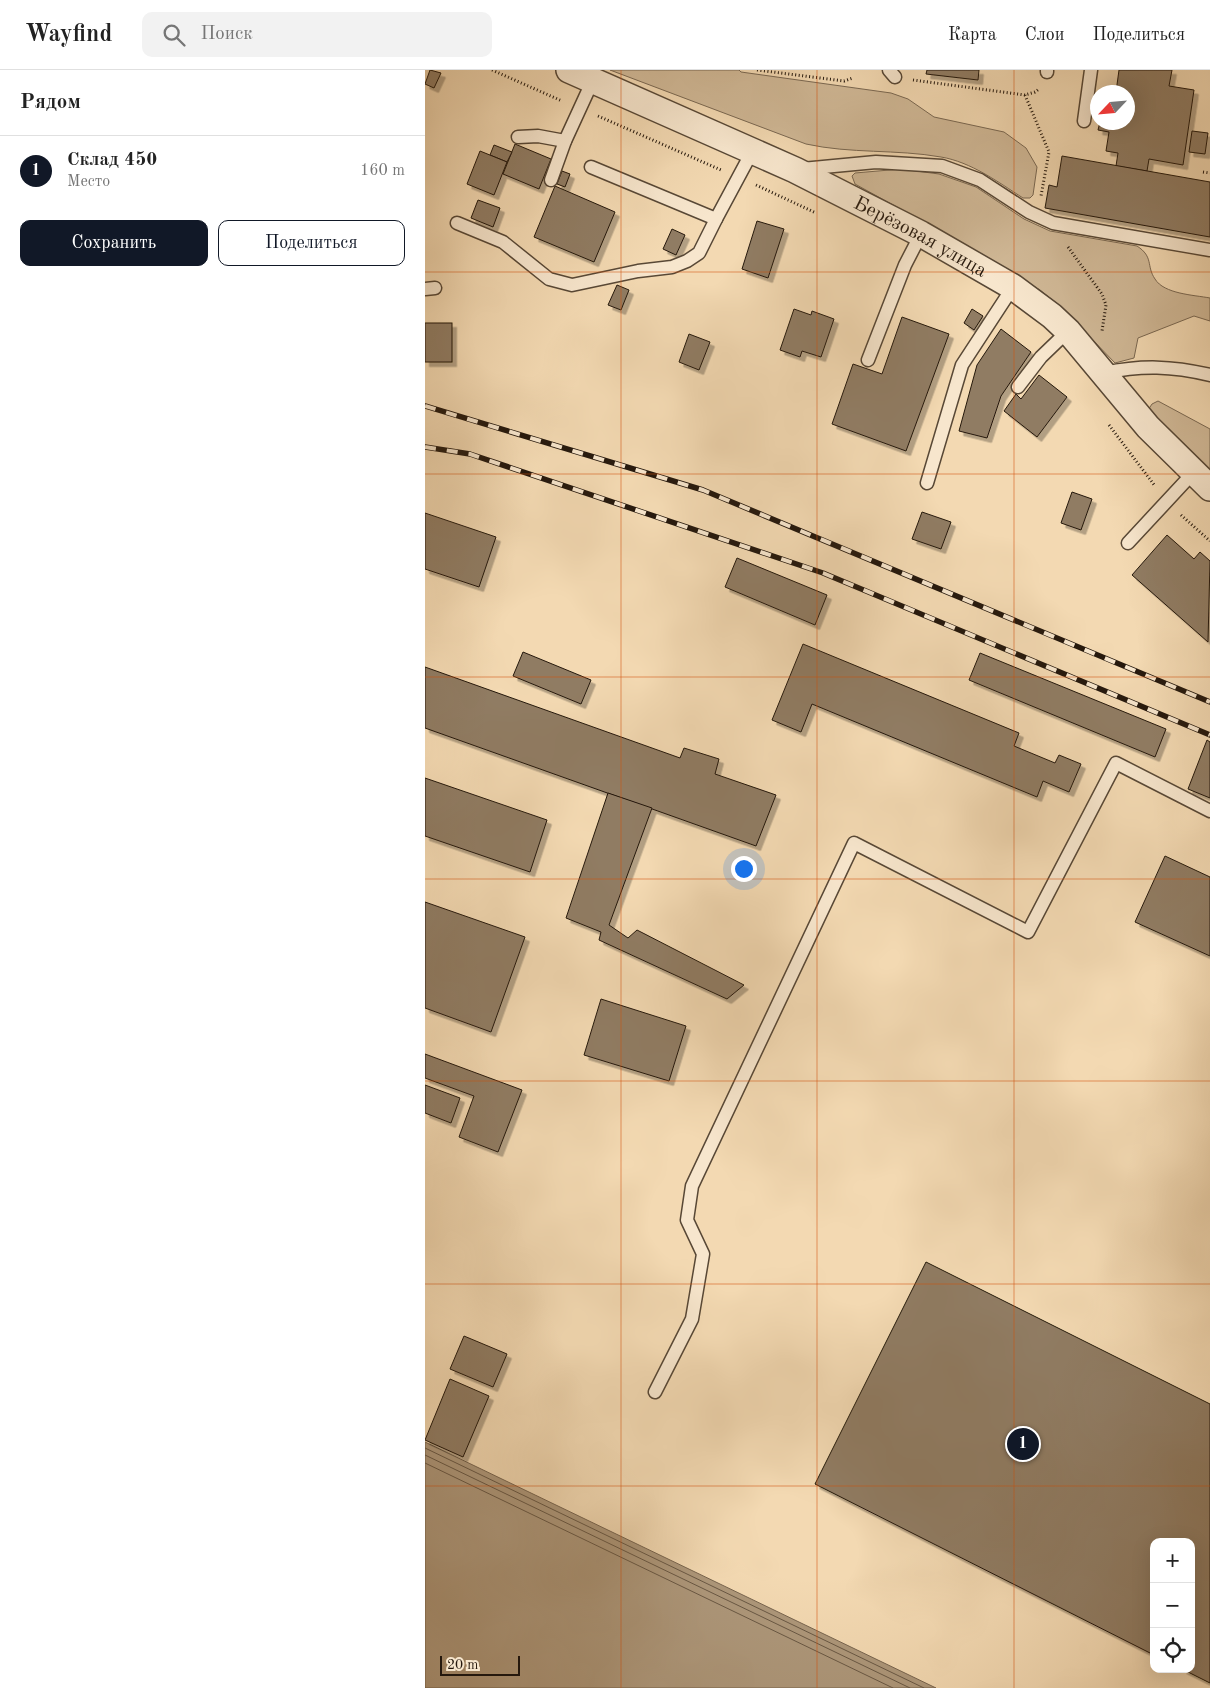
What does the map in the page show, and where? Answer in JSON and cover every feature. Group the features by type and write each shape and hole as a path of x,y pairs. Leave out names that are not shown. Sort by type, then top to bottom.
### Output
{"street":[{"name":"Берёзовая улица","path":"569,70 795,170 921,234 1013,287 1052,316 1068,331 1148,428 1201,481"}],"lane":[{"path":"1084,121 1091,70"},
{"path":"551,180 565,141 593,80"},
{"path":"518,137 537,136 565,141"},
{"path":"457,223 492,235 549,279 573,285 638,271 672,267 687,261 699,253 737,177 753,150"},
{"path":"795,170 876,162 942,166 980,180 1037,216 1053,223 1210,250"},
{"path":"591,167 716,219"},
{"path":"868,360 905,265 921,234"},
{"path":"927,482 962,365 1013,287"},
{"path":"1018,387 1041,357 1068,331"},
{"path":"1104,373 1136,367 1167,368 1210,375"},
{"path":"1128,543 1166,502 1201,481"},
{"path":"655,1392 692,1319 703,1254 687,1220 692,1186 854,843 1028,932 1116,763 1210,811"}],"path":[{"path":"492,70 820,214"},
{"path":"757,70 844,81 853,78"},
{"path":"892,74 1025,95 1035,92 1043,84 1047,71"},
{"path":"1025,95 1049,152 1037,216"},
{"path":"1203,172 1210,173"},
{"path":"1053,223 1102,294 1105,305 1100,345 1104,373"},
{"path":"1104,418 1166,502 1210,541"}],"shaded area":[{"path":"610,70 739,70 741,72 891,93 908,99 934,117 1004,132 1026,148 1037,167 1033,195 1030,198 1023,198 974,168 941,157 840,149 806,144"},
{"path":"901,169 939,174 976,187 1024,219 1050,231 1137,246 1146,254 1152,274 1159,284 1172,291 1210,298 1210,321 1194,316 1138,338 1134,358 1115,363 1060,306 1040,290 962,243 855,184 852,176 855,173"},
{"path":"1158,401 1210,429 1210,478 1148,410 1152,404"}],"water":[{"path":"425,1442 936,1688 425,1688"}],"building":[{"path":"430,70 441,73 434,88 425,84"},
{"path":"927,70 979,70 978,80 926,74"},
{"path":"1119,70 1172,70 1169,86 1194,90 1183,165 1149,159 1147,171 1116,166 1118,153 1106,151 1109,132 1098,130 1135,130 1135,85 1117,85"},
{"path":"1192,131 1208,133 1205,154 1189,152"},
{"path":"515,144 551,159 539,189 503,174"},
{"path":"494,145 512,152 507,162 490,155"},
{"path":"480,151 507,162 494,195 467,184"},
{"path":"1062,156 1210,182 1210,237 1045,208 1049,185 1057,187"},
{"path":"562,171 570,174 565,187 557,184"},
{"path":"555,186 615,212 594,262 534,237"},
{"path":"478,200 500,208 493,227 471,218"},
{"path":"757,221 784,229 768,278 742,269"},
{"path":"672,229 685,235 676,255 663,249"},
{"path":"617,285 629,290 621,310 608,305"},
{"path":"794,309 811,315 812,311 834,319 821,357 802,351 800,357 780,350"},
{"path":"972,309 983,316 974,330 964,323"},
{"path":"902,317 949,334 906,451 832,424 853,364 882,374"},
{"path":"425,323 452,323 452,362 425,362"},
{"path":"1001,329 1031,352 1001,396 987,438 959,431 977,365"},
{"path":"689,334 710,342 699,370 679,362"},
{"path":"1039,375 1067,397 1037,437 1004,411 1016,394 1021,399"},
{"path":"1072,492 1092,499 1081,530 1061,523"},
{"path":"922,512 951,522 941,549 912,539"},
{"path":"425,513 496,537 479,587 425,569"},
{"path":"1167,535 1194,559 1200,552 1210,561 1208,642 1132,575"},
{"path":"737,558 827,595 815,625 725,587"},
{"path":"803,644 1019,733 1014,746 1055,763 1059,755 1081,764 1069,792 1043,781 1037,797 812,704 801,732 772,720"},
{"path":"523,652 591,680 581,704 513,676"},
{"path":"980,653 1166,729 1155,757 969,680"},
{"path":"425,667 680,758 684,748 719,759 715,774 776,795 756,846 425,728"},
{"path":"1207,740 1210,742 1210,798 1188,789"},
{"path":"425,778 547,820 530,872 425,836"},
{"path":"608,793 652,808 609,925 628,938 637,930 744,985 727,999 599,940 601,932 566,918"},
{"path":"1165,856 1210,877 1210,956 1135,922"},
{"path":"425,902 525,937 491,1032 425,1008"},
{"path":"601,999 686,1026 669,1081 584,1055"},
{"path":"425,1054 522,1090 498,1152 459,1137 474,1096 425,1078"},
{"path":"425,1085 460,1098 451,1123 425,1113"},
{"path":"926,1262 1210,1404 1210,1683 1190,1673 1195,1673 1195,1538 1150,1538 1150,1653 815,1484"},
{"path":"464,1336 507,1354 493,1387 450,1369"},
{"path":"450,1379 489,1396 463,1457 425,1440"}],"railway":[{"path":"425,406 703,490 1210,702"},
{"path":"425,447 470,454 823,573 1210,735"}],"place":[{"name":"Склад 450","path":"1023,1444"}]}
